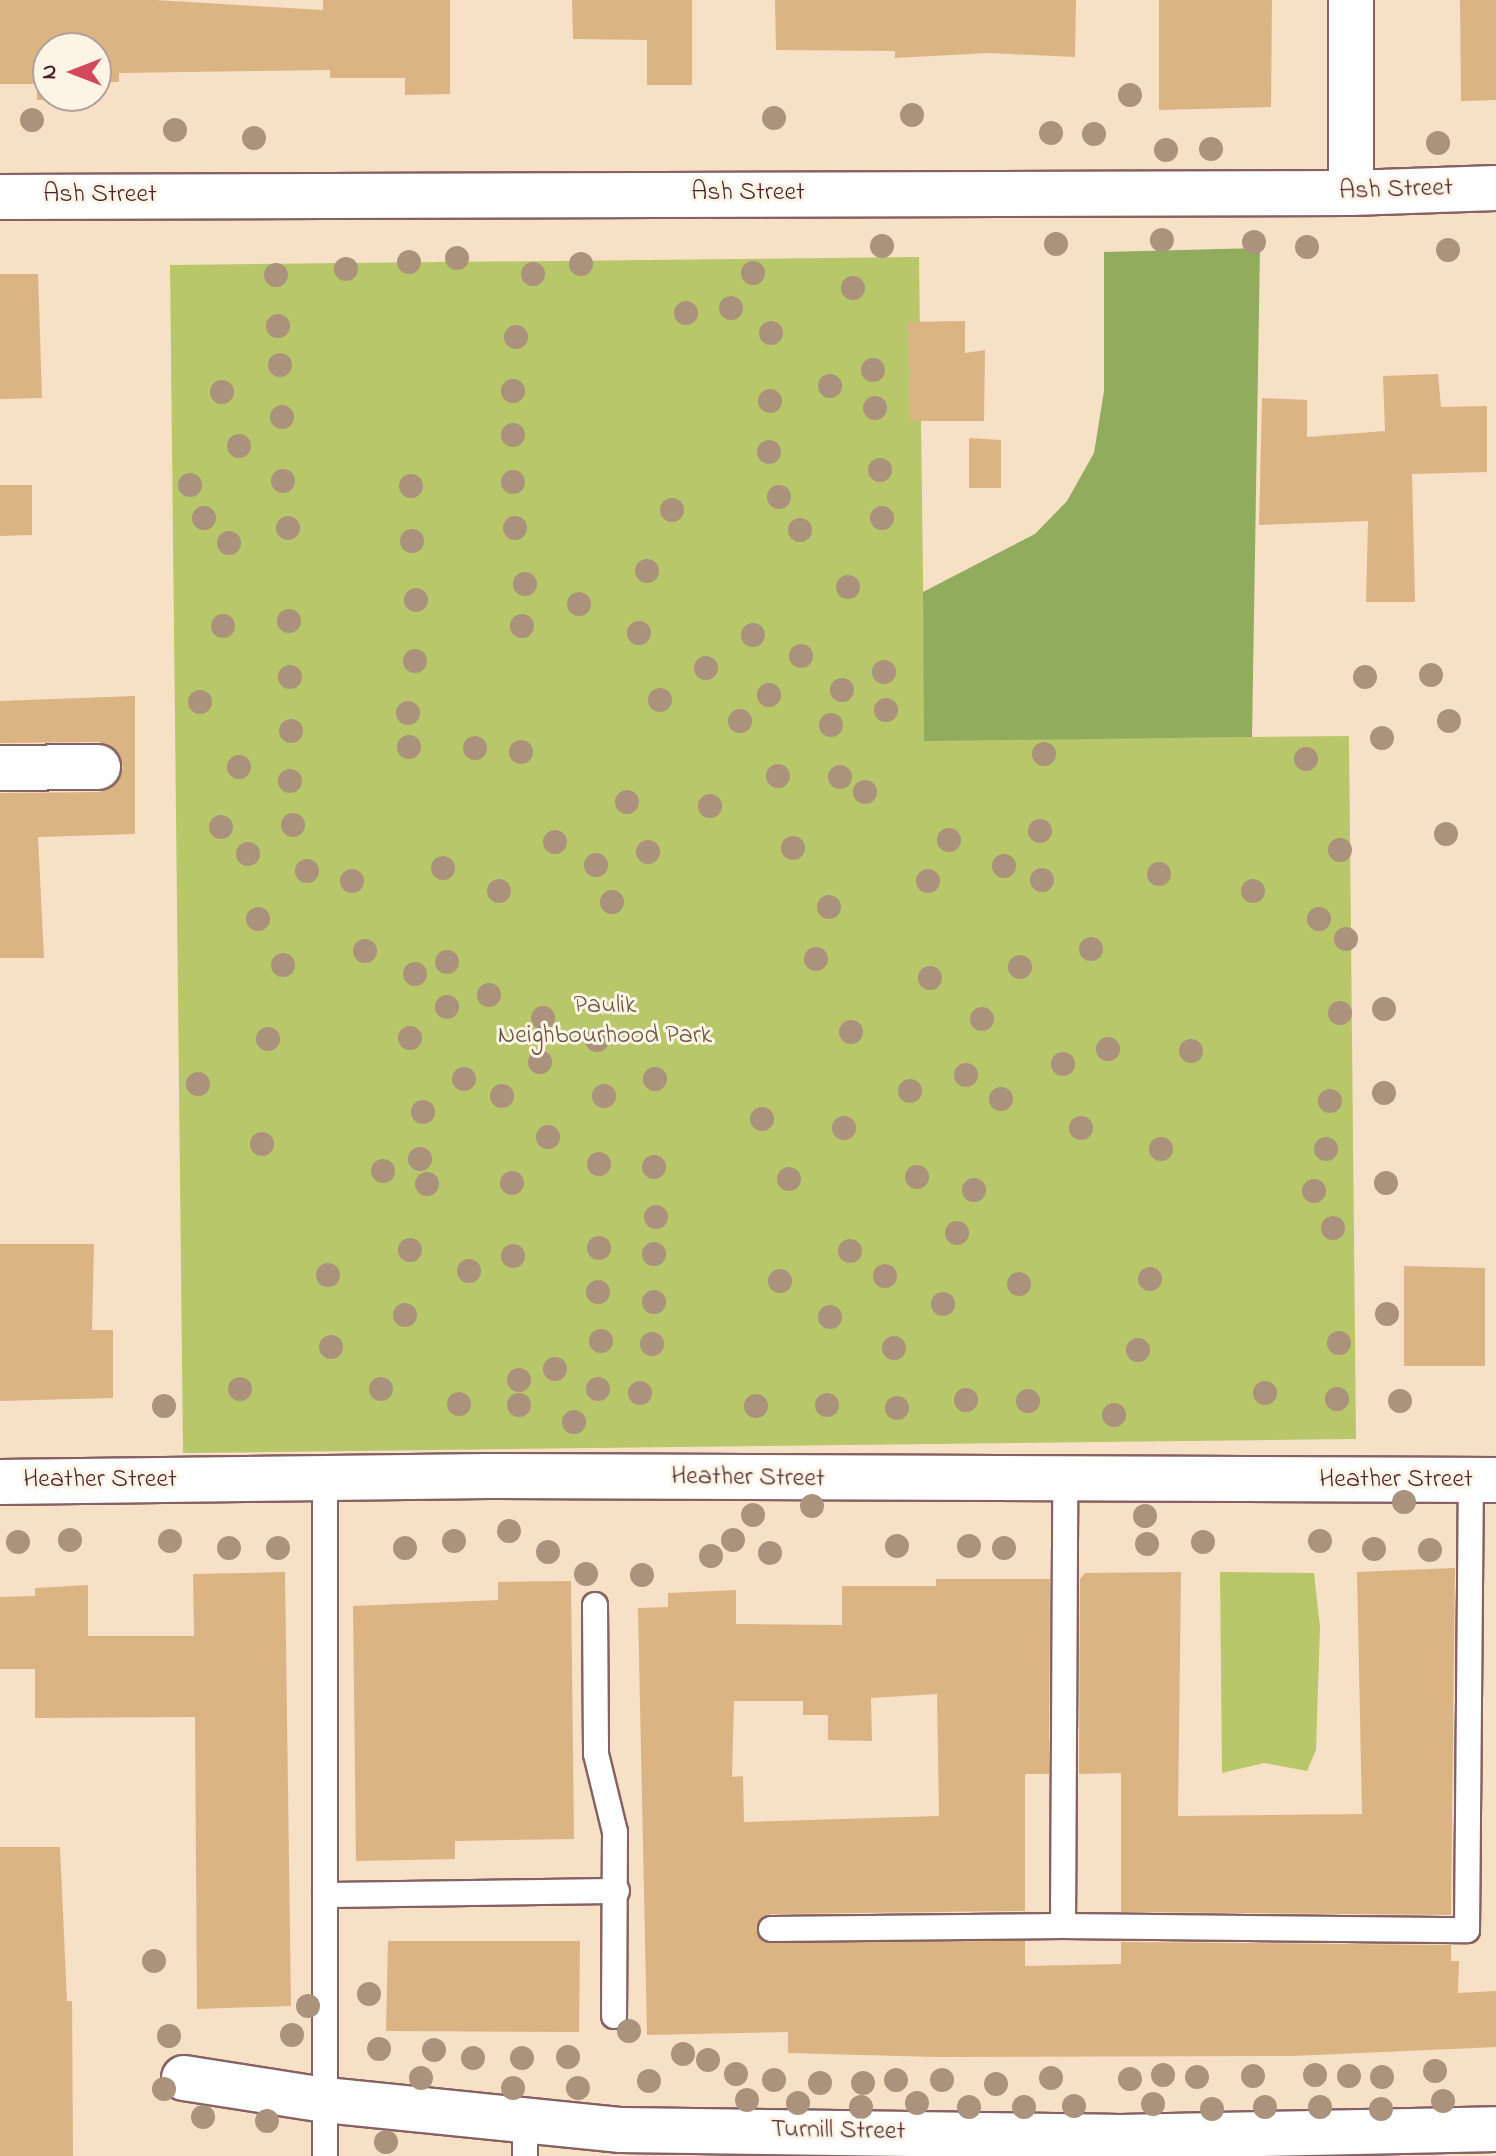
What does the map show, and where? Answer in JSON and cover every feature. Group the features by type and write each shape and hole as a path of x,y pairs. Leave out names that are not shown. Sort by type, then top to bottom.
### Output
{"street":[{"path":"1351,0 1351,193"},
{"name":"Ash Street","path":"0,197 1351,193 1496,188"},
{"path":"0,768 98,767"},
{"name":"Heather Street","path":"0,1482 499,1476 1065,1482 1484,1481"},
{"name":"Turnill Street","path":"184,2078 325,2100 525,2139 621,2130 788,2143 1120,2146 1486,2139"}],"lane":[{"path":"325,1480 325,2156"},
{"path":"771,1929 1063,1926 1467,1930 1484,1481"},
{"path":"1063,1926 1065,1482"},
{"path":"595,1605 596,1754 615,1832 614,2016"},
{"path":"325,1895 617,1891"}],"green space":[{"path":"1260,248 1252,737 924,741 923,592 1035,534 1067,501 1094,453 1104,391 1104,252"},
{"name":"Paulik Neighbourhood Park","path":"919,257 925,740 1349,736 1356,1439 183,1453 170,265"},
{"path":"1220,1572 1314,1573 1320,1627 1316,1750 1307,1771 1264,1763 1222,1773"}],"building":[{"path":"0,0 155,0 323,10 323,0 450,0 450,94 405,95 405,78 330,78 330,70 119,73 119,82 112,82 112,32 32,32 32,84 0,84"},
{"path":"572,0 692,0 692,85 647,85 647,40 573,39"},
{"path":"775,0 1076,0 1075,57 988,53 895,58 895,51 776,50"},
{"path":"1159,0 1272,0 1271,107 1159,110"},
{"path":"1460,0 1496,0 1496,100 1461,101"},
{"path":"0,274 38,274 42,398 0,399"},
{"path":"965,321 965,353 985,350 984,421 910,421 908,322"},
{"path":"1438,374 1441,407 1487,406 1487,472 1412,474 1415,602 1366,602 1368,521 1259,525 1262,398 1307,400 1307,437 1385,431 1383,376"},
{"path":"969,438 1001,440 1001,488 969,488"},
{"path":"0,485 32,485 32,535 0,536"},
{"path":"135,696 135,834 38,837 44,958 0,958 0,793 99,792 111,788 123,768 119,754 99,742 0,743 0,701"},
{"path":"0,1244 94,1244 92,1330 113,1330 113,1398 0,1401"},
{"path":"1404,1266 1485,1268 1485,1366 1404,1366"},
{"path":"1455,1568 1451,1915 1121,1912 1121,1773 1079,1774 1080,1579 1085,1573 1181,1572 1178,1816 1362,1814 1357,1572"},
{"path":"285,1572 291,2006 197,2009 195,1717 35,1718 35,1669 0,1669 0,1597 35,1596 35,1588 88,1585 88,1636 194,1636 193,1574"},
{"path":"936,1579 1050,1579 1049,1774 1025,1774 1025,1911 771,1914 758,1922 763,1942 1025,1941 1025,1966 1121,1964 1121,1942 1451,1945 1451,1961 1459,1961 1458,1993 1496,1991 1496,2047 1293,2056 938,2057 788,2053 788,2032 647,2035 638,1608 668,1607 668,1593 736,1590 736,1624 842,1625 842,1586 936,1586","holes":["937,1694 939,1816 744,1822 743,1776 732,1777 734,1701 803,1701 803,1715 828,1715 828,1740 872,1741 871,1698"]},
{"path":"571,1581 574,1839 455,1841 455,1859 356,1861 353,1606 498,1600 498,1582"},
{"path":"0,1847 60,1847 67,2001 72,2001 73,2156 0,2156"},
{"path":"388,1941 580,1941 579,2032 386,2031"}]}
